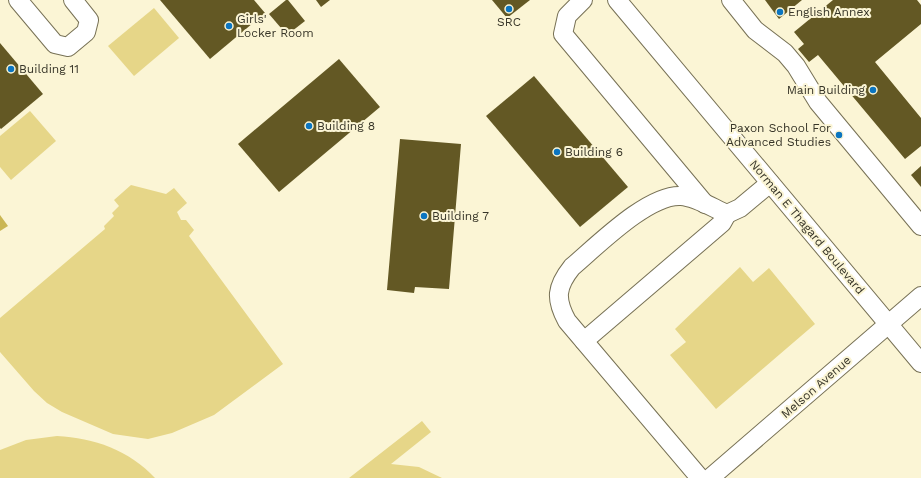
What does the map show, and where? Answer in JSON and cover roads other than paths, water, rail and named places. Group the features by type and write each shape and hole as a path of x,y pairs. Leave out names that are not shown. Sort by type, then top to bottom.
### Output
{"street":[{"path":"18,0 55,44 68,47 86,32 89,20 72,0"},
{"path":"583,0 567,16 563,34 705,204"},
{"name":"Norman E Thagard Boulevard","path":"617,0 921,363"},
{"path":"731,0 755,30 785,53 796,66 818,102 921,226"},
{"path":"584,341 722,223 727,214 740,208 770,183"},
{"path":"700,478 566,321 559,305 558,291 563,278 572,267 646,206 668,197 682,196 727,214"},
{"name":"Melson Avenue","path":"710,478 921,296"}],"place":[{"name":"SRC","path":"509,9"},
{"name":"English Annex","path":"780,12"},
{"name":"Girls' Locker Room","path":"229,26"},
{"name":"Building 11","path":"11,69"},
{"name":"Main Building","path":"873,90"},
{"name":"Building 8","path":"309,126"},
{"name":"Paxon School For Advanced Studies","path":"839,135"},
{"name":"Building 6","path":"557,152"},
{"name":"Building 7","path":"424,216"}]}
